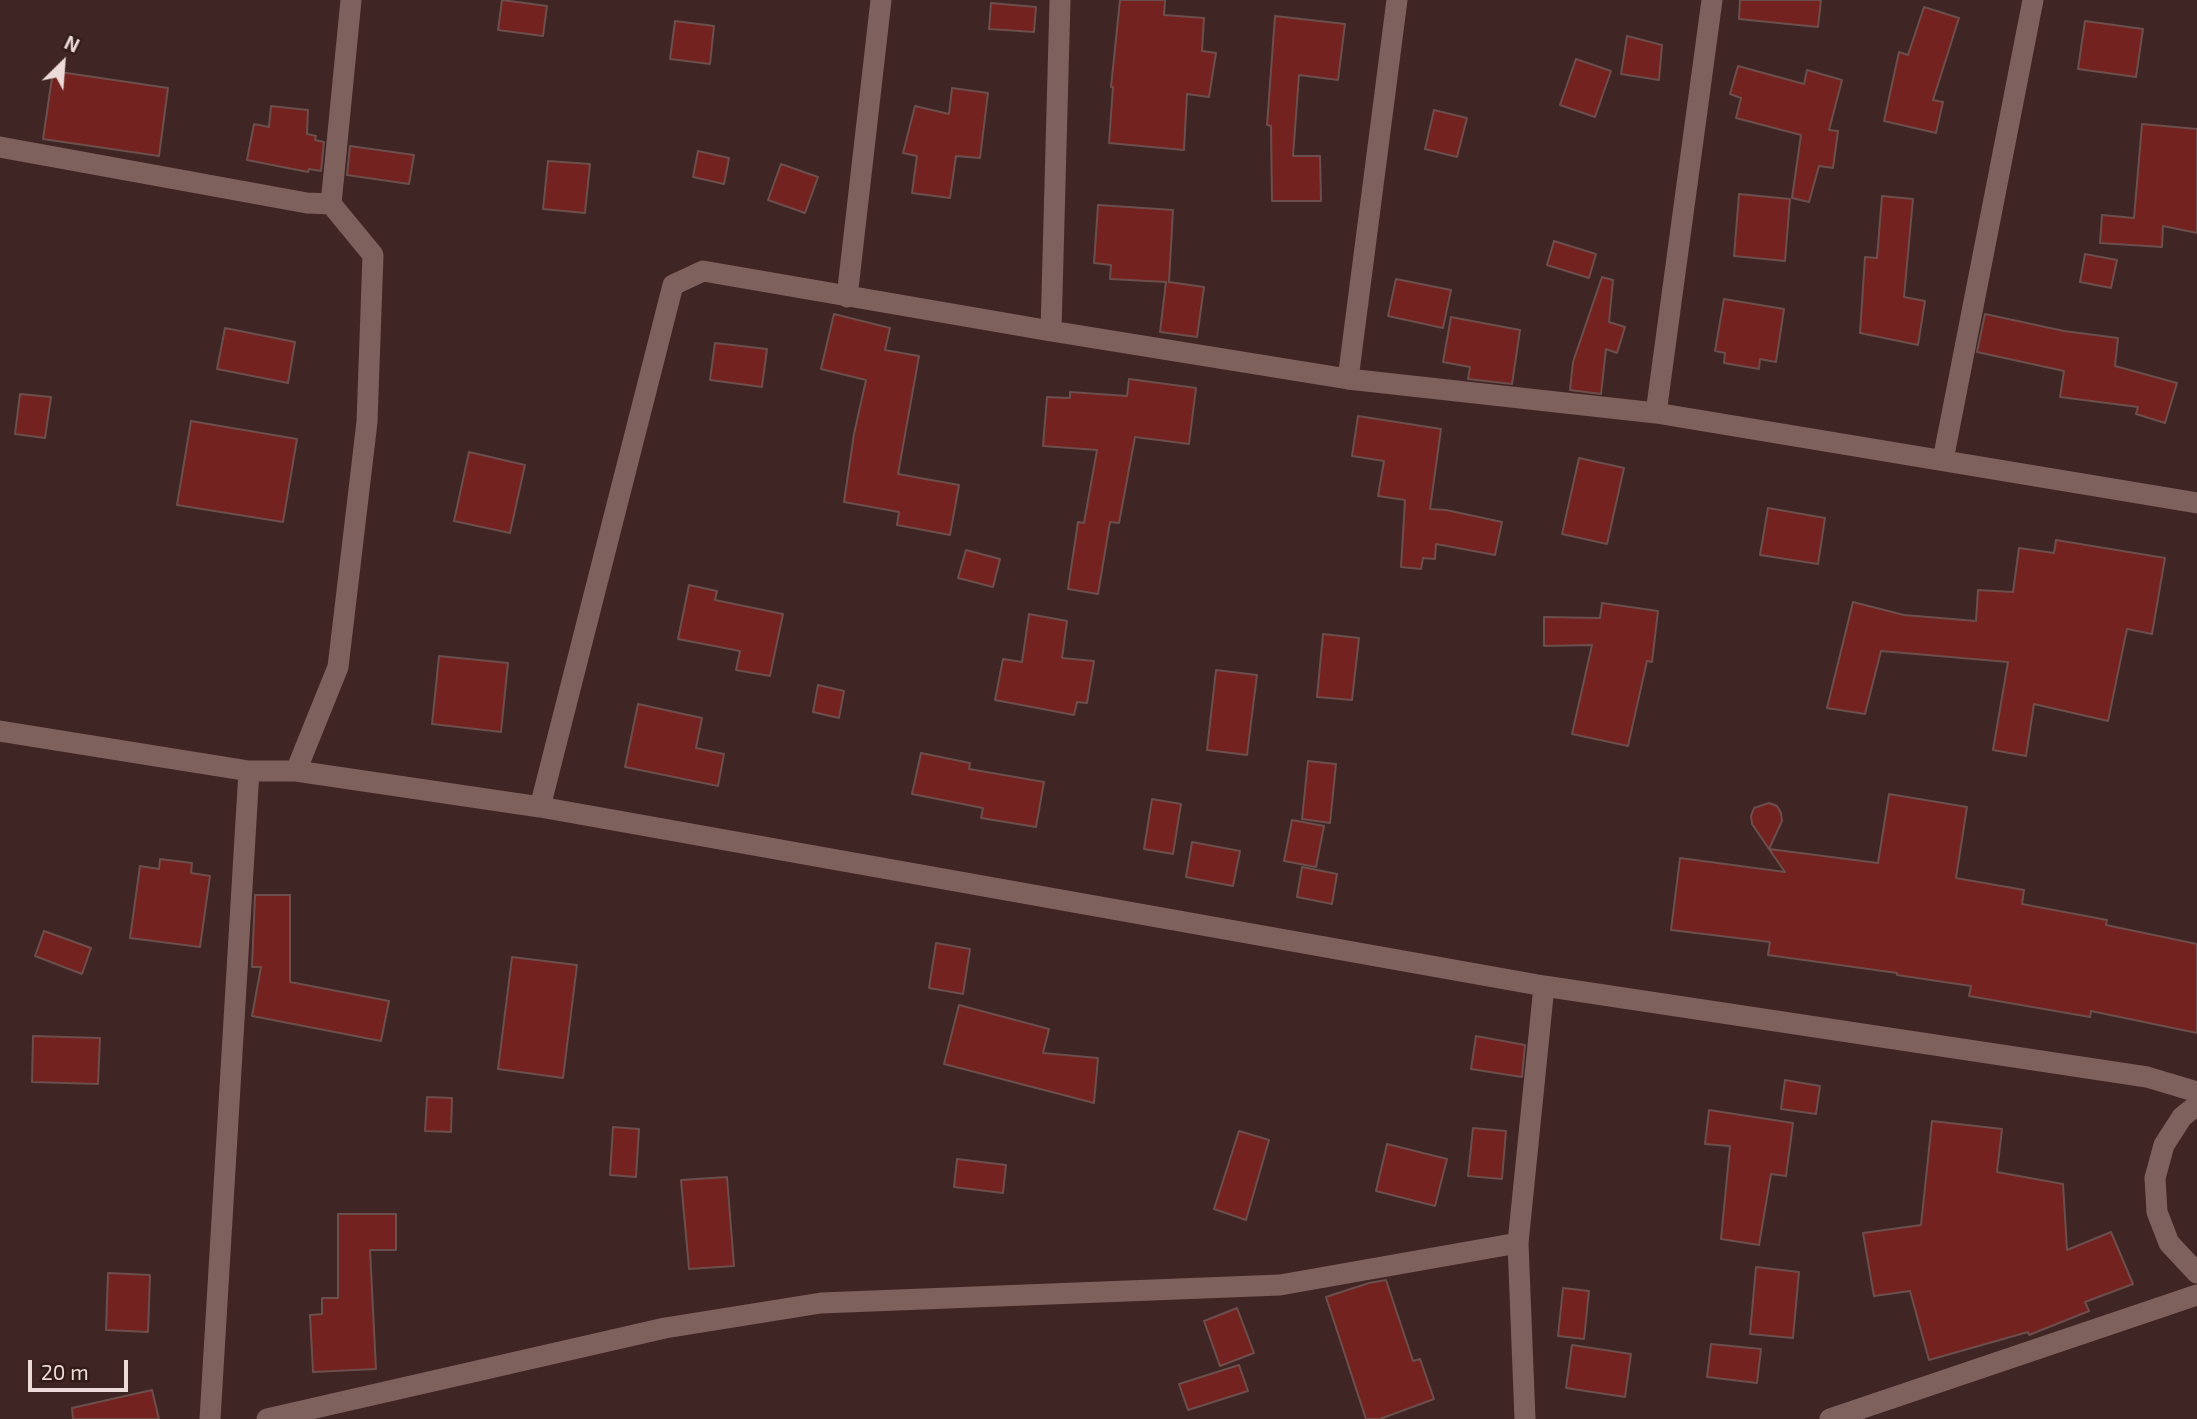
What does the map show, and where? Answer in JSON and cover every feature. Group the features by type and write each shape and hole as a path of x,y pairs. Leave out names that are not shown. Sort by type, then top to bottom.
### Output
{"street":[{"path":"296,771 338,667 367,422 373,255 331,204 351,0"},
{"path":"847,297 881,0"},
{"path":"1051,331 1060,0"},
{"path":"1348,379 1397,0"},
{"path":"1656,414 1712,0"},
{"path":"1943,460 2033,0"},
{"path":"0,147 307,203 331,204"},
{"path":"540,807 673,285 703,271 1348,379 1656,414 2197,503"},
{"path":"0,731 249,771 296,771 540,807 1544,986 2147,1077 2197,1092"},
{"path":"210,1419 249,771"},
{"path":"1525,1419 1518,1243 1544,986"},
{"path":"2197,1105 2182,1117 2164,1145 2155,1178 2157,1212 2169,1243 2197,1273"},
{"path":"267,1419 665,1328 821,1303 1280,1285 1518,1243"},
{"path":"1830,1419 2197,1295"}],"building":[{"path":"502,0 547,6 543,36 498,30"},
{"path":"1120,0 1165,0 1164,15 1204,18 1202,51 1216,53 1209,97 1187,94 1184,150 1109,143 1111,87"},
{"path":"1740,0 1821,0 1818,27 1739,19"},
{"path":"991,3 1036,7 1034,32 989,29"},
{"path":"1924,7 1959,18 1933,100 1943,102 1936,133 1884,121 1899,52 1908,55"},
{"path":"1275,16 1345,24 1338,80 1299,75 1293,156 1320,156 1321,201 1272,201 1271,126 1267,125"},
{"path":"675,21 714,26 710,64 670,59"},
{"path":"2085,21 2143,29 2136,77 2078,69"},
{"path":"1627,36 1662,45 1659,80 1621,74"},
{"path":"1576,59 1611,71 1595,117 1560,105"},
{"path":"1738,66 1804,84 1807,70 1842,80 1829,130 1838,131 1833,168 1819,166 1809,202 1792,198 1801,135 1736,118 1741,98 1730,94"},
{"path":"53,71 168,88 159,156 43,139"},
{"path":"952,88 988,93 980,158 956,156 950,198 912,193 917,156 903,153 915,106 949,114"},
{"path":"271,106 308,110 307,134 324,142 321,171 309,169 308,172 247,160 254,124 269,127"},
{"path":"1434,110 1467,118 1457,157 1425,149"},
{"path":"2142,124 2197,129 2197,233 2163,226 2162,247 2100,243 2102,215 2134,218"},
{"path":"350,146 414,155 409,184 347,175"},
{"path":"698,151 729,158 724,184 693,177"},
{"path":"548,161 590,164 585,213 543,209"},
{"path":"781,164 818,177 805,213 768,200"},
{"path":"1739,194 1790,199 1785,261 1734,256"},
{"path":"1882,196 1913,199 1904,297 1925,301 1918,345 1860,333 1865,257 1877,258"},
{"path":"1098,205 1173,210 1169,282 1204,287 1197,337 1160,332 1166,282 1110,279 1111,265 1094,263"},
{"path":"1554,241 1596,254 1589,278 1547,265"},
{"path":"2085,254 2117,260 2111,288 2080,282"},
{"path":"1602,277 1613,280 1609,322 1625,327 1617,353 1606,349 1601,394 1570,390 1573,362"},
{"path":"1396,279 1451,290 1443,328 1388,316"},
{"path":"1724,299 1784,309 1776,362 1760,359 1759,369 1724,363 1725,353 1715,351"},
{"path":"834,314 890,328 885,350 919,356 898,474 959,485 950,535 897,525 899,512 844,502 854,434 866,380 821,369"},
{"path":"1985,314 2064,331 2118,338 2115,366 2177,383 2165,423 2136,414 2138,407 2060,397 2064,371 1977,352"},
{"path":"1451,317 1520,330 1512,384 1468,379 1470,367 1443,362"},
{"path":"225,328 295,342 288,383 217,369"},
{"path":"715,343 767,349 762,387 710,380"},
{"path":"1129,379 1196,388 1189,444 1135,437 1119,523 1110,522 1098,594 1068,589 1078,522 1084,523 1097,450 1043,446 1047,397 1070,398 1070,392 1127,396"},
{"path":"20,394 51,397 45,438 15,434"},
{"path":"1358,416 1441,429 1430,509 1502,522 1495,555 1436,544 1435,559 1423,558 1421,569 1401,567 1405,500 1378,496 1384,461 1352,456"},
{"path":"191,421 297,439 283,522 177,505"},
{"path":"469,452 525,465 510,533 454,521"},
{"path":"1579,458 1624,468 1607,544 1562,534"},
{"path":"1768,508 1825,518 1818,564 1760,555"},
{"path":"2056,540 2165,558 2152,634 2127,629 2108,721 2034,704 2026,756 1993,750 2008,662 1881,651 1865,714 1827,708 1853,602 1904,615 1976,621 1978,590 2013,592 2019,548 2054,553"},
{"path":"966,550 1000,559 993,587 958,578"},
{"path":"689,585 717,591 715,600 783,614 770,676 736,670 740,651 678,639"},
{"path":"1602,603 1658,611 1652,662 1647,661 1628,746 1572,734 1592,645 1544,646 1544,617 1600,618"},
{"path":"1029,614 1067,621 1062,658 1094,661 1087,703 1077,702 1074,715 995,700 1003,659 1022,662"},
{"path":"1323,634 1359,638 1352,700 1317,697"},
{"path":"439,656 508,663 501,732 432,724"},
{"path":"1216,670 1257,675 1247,755 1207,750"},
{"path":"818,685 844,691 839,718 813,712"},
{"path":"638,704 702,718 696,748 724,754 718,786 625,767"},
{"path":"921,753 970,763 969,769 1044,782 1036,827 981,818 983,808 912,794"},
{"path":"1308,761 1336,764 1330,823 1302,819"},
{"path":"1889,794 1967,807 1956,878 2024,890 2022,904 2107,920 2106,925 2197,944 2197,1033 2091,1011 2090,1017 1969,996 1971,986 1768,955 1770,942 1671,930 1680,858 1785,872 1769,849 1878,863"},
{"path":"1152,799 1181,804 1173,854 1144,849"},
{"path":"1769,803 1777,806 1782,821 1769,849 1752,824 1751,816 1754,808"},
{"path":"1292,820 1324,826 1316,867 1284,861"},
{"path":"1192,842 1240,851 1233,886 1186,877"},
{"path":"160,859 192,863 191,873 210,876 200,947 130,938 140,866 159,869"},
{"path":"1302,867 1337,874 1332,904 1297,897"},
{"path":"255,895 290,895 290,982 389,1001 381,1041 252,1016 261,967 252,967"},
{"path":"44,931 91,948 82,974 35,956"},
{"path":"936,943 970,949 963,994 929,988"},
{"path":"512,957 577,965 563,1078 498,1069"},
{"path":"959,1005 1049,1029 1043,1053 1098,1058 1094,1103 944,1064"},
{"path":"33,1036 100,1038 98,1084 32,1082"},
{"path":"1476,1036 1525,1045 1522,1077 1471,1069"},
{"path":"1785,1080 1820,1086 1816,1114 1781,1109"},
{"path":"427,1097 452,1098 451,1132 425,1131"},
{"path":"1709,1110 1793,1123 1786,1176 1771,1174 1759,1245 1721,1239 1730,1146 1705,1144"},
{"path":"1932,1121 2002,1129 1997,1172 2063,1184 2067,1250 2111,1232 2133,1284 2085,1302 2089,1311 2029,1335 2028,1332 1929,1360 1910,1291 1874,1296 1863,1233 1921,1225"},
{"path":"613,1127 639,1129 636,1177 610,1175"},
{"path":"1473,1128 1506,1131 1502,1179 1468,1176"},
{"path":"1239,1131 1269,1140 1246,1220 1214,1209"},
{"path":"1387,1144 1447,1159 1435,1206 1376,1191"},
{"path":"957,1159 1006,1165 1003,1193 954,1187"},
{"path":"727,1177 734,1266 689,1269 681,1180"},
{"path":"338,1214 396,1214 396,1250 370,1250 376,1369 313,1372 310,1315 322,1314 322,1298 338,1298"},
{"path":"1756,1267 1799,1272 1793,1338 1750,1334"},
{"path":"108,1273 150,1275 148,1332 106,1330"},
{"path":"1386,1280 1413,1361 1420,1359 1434,1399 1380,1419 1366,1419 1326,1297"},
{"path":"1563,1288 1589,1291 1584,1339 1558,1336"},
{"path":"1237,1308 1254,1353 1220,1366 1204,1321"},
{"path":"1711,1344 1761,1349 1757,1383 1707,1377"},
{"path":"1572,1345 1631,1354 1625,1397 1566,1388"},
{"path":"1239,1365 1248,1391 1188,1410 1179,1384"},
{"path":"152,1390 159,1419 73,1419 72,1408"}]}
